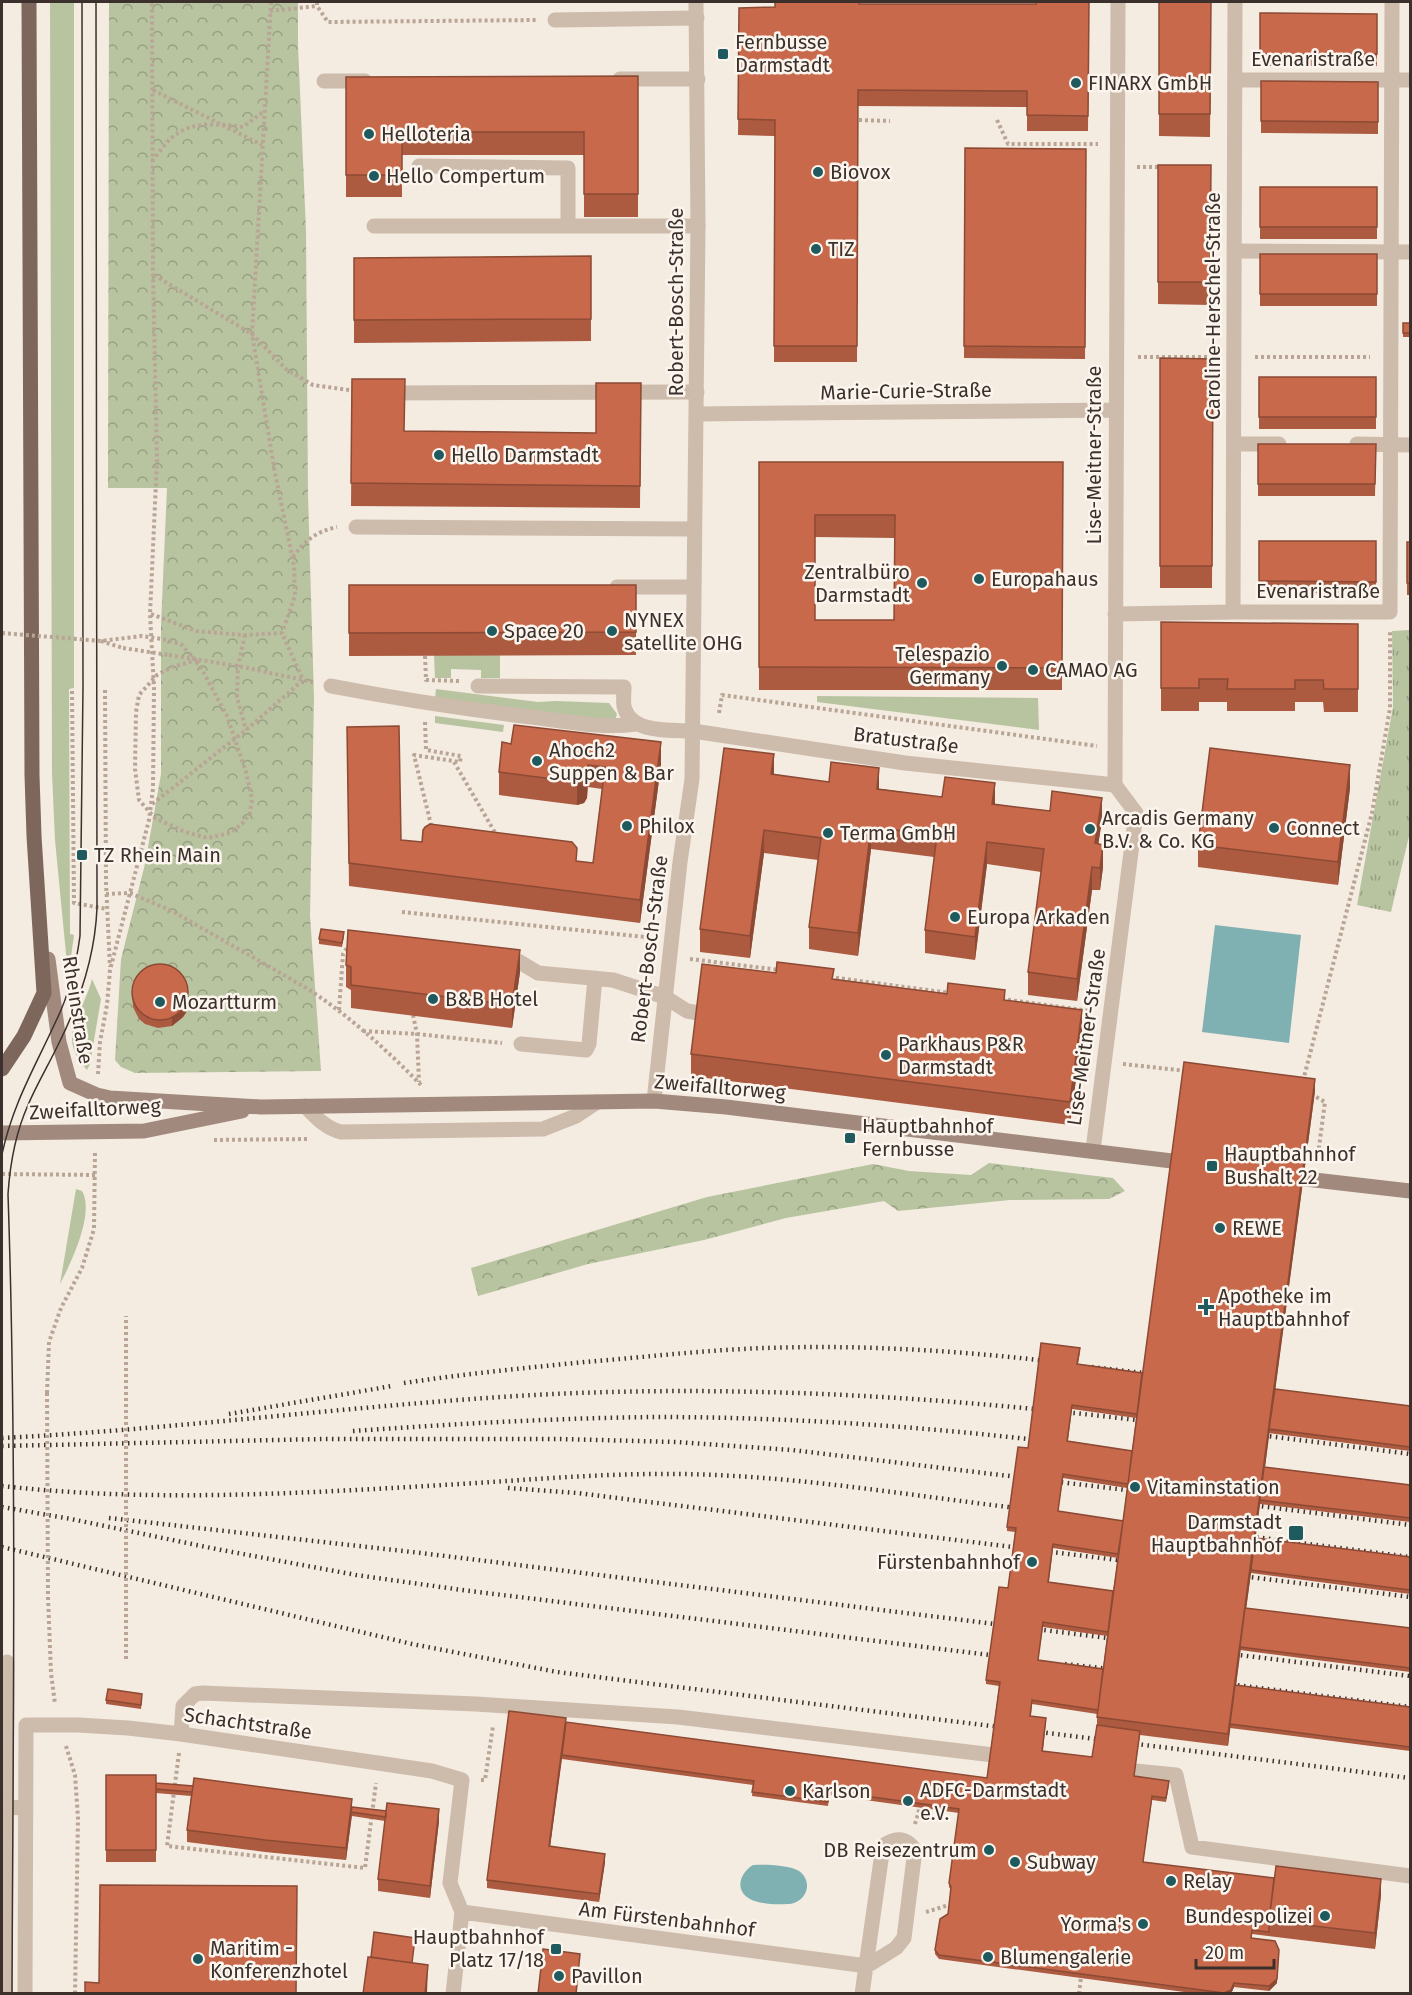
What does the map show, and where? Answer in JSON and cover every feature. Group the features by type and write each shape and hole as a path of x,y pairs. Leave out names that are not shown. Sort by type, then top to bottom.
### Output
{"main road":[{"name":"Rheinstraße","path":"2,1069 24,1036 44,993 32,775 29,2"}],"street":[{"name":"Robert-Bosch-Straße","path":"654,1101 680,862 692,779 698,226 696,2"},
{"name":"Lise-Meitner-Straße","path":"1093,1150 1136,813 1115,785 1118,2"},
{"name":"Caroline-Herschel-Straße","path":"1233,612 1235,2"},
{"name":"Evenaristraße","path":"1115,614 1390,612 1392,2"},
{"path":"555,20 697,18"},
{"path":"603,79 698,78"},
{"name":"Evenaristraße","path":"1235,80 1410,80"},
{"path":"324,81 382,81"},
{"path":"419,166 568,168 568,226"},
{"path":"374,226 698,226"},
{"path":"1235,251 1410,252"},
{"path":"366,393 697,392"},
{"name":"Marie-Curie-Straße","path":"696,414 1116,410"},
{"path":"1234,444 1290,444"},
{"path":"1346,444 1410,445"},
{"path":"356,527 693,529"},
{"path":"601,587 693,587"},
{"path":"331,686 424,703 592,724 621,726 636,723 657,729 693,731"},
{"path":"478,686 624,687 624,707 636,723"},
{"name":"Bratustraße","path":"693,731 905,763 1115,785"},
{"name":"Rheinstraße","path":"39,914 47,951 59,1042 67,1075 70,1083 76,1088 97,1095"},
{"path":"483,957 518,961 538,973 613,980 665,997 687,1011 699,1013"},
{"path":"521,1044 586,1050 589,1044 595,978"},
{"name":"Zweifalltorweg","path":"97,1095 110,1098 261,1107 654,1101 726,1107 1172,1161"},
{"path":"305,1106 332,1130 341,1132 543,1129 576,1116 597,1102"},
{"name":"Zweifalltorweg","path":"2,1133 144,1131 261,1107"},
{"path":"1297,1178 1410,1191"},
{"path":"5,1994 4,1807 7,1662"},
{"path":"181,1734 183,1706 195,1694 203,1692 476,1704 678,1717 1023,1758"},
{"name":"Schachtstraße","path":"26,1808 26,1725 97,1725 181,1734 432,1771 462,1780 450,1883 462,1912"},
{"path":"1101,1767 1176,1775 1192,1847 1410,1876"},
{"path":"4,1807 26,1808 25,1994"},
{"path":"862,1994 883,1846 891,1840 899,1839 909,1842 915,1850 904,1938 896,1948 867,1966"},
{"path":"453,1994 462,1912"},
{"name":"Am Fürstenbahnhof","path":"462,1912 867,1966"}],"path":[{"path":"110,970 150,820 151,805 154,688 150,614 157,460 153,275 152,2"},
{"path":"271,2 252,334 275,473 292,557 295,596 282,633 303,680"},
{"path":"270,11 317,4 328,22 555,20"},
{"path":"152,90 262,146"},
{"path":"152,161 170,138 189,127 218,124 243,127 264,112"},
{"path":"858,120 890,121"},
{"path":"997,120 1008,144 1117,144"},
{"path":"1117,167 1164,167"},
{"path":"153,275 252,334 286,369 313,385 366,393"},
{"path":"1116,357 1391,357"},
{"path":"292,557 309,538 324,530 356,527"},
{"path":"1302,1087 1372,813 1390,708 1390,612"},
{"path":"150,614 196,631 245,635 282,633"},
{"path":"2,633 101,641 142,636 168,640 182,645 188,652 194,659 200,666 227,716 246,772 252,799 250,813 242,824 230,833 208,838 185,832 155,818 139,800 135,768 136,712 139,695 157,675 172,667 181,664 190,662 200,659"},
{"path":"245,635 238,666 237,697 246,730"},
{"path":"101,641 123,648 200,659 331,686"},
{"path":"425,656 426,681 478,681 478,686"},
{"path":"151,805 246,730 303,680"},
{"path":"97,1078 110,970 106,894 105,690"},
{"path":"72,691 74,903 107,909"},
{"path":"719,713 722,695 1115,748"},
{"path":"424,703 426,750 461,756 460,762 414,755 433,833"},
{"path":"454,761 502,845"},
{"path":"106,894 130,893 172,912 323,998 402,1065 441,1103"},
{"path":"402,912 645,937"},
{"path":"339,1011 343,954 353,940"},
{"path":"686,958 790,972"},
{"path":"824,976 955,993"},
{"path":"1002,999 1111,1013"},
{"path":"188,1004 210,1002"},
{"path":"413,1015 417,1034 419,1084"},
{"path":"362,1031 521,1044"},
{"path":"1104,1062 1188,1071"},
{"path":"1311,1094 1325,1102 1315,1180"},
{"path":"75,1994 77,1795 69,1753 57,1725 51,1673 48,1597 47,1393 49,1342 61,1308 82,1268 94,1229 95,1157"},
{"path":"2,1174 95,1175"},
{"path":"126,1316 126,1659"},
{"path":"181,1734 167,1846 365,1868 372,1807"},
{"path":"924,1913 950,1905"},
{"path":"1079,1994 1081,1977"}],"green space":[{"path":"50,2 74,2 74,688 69,689 70,934 74,935 70,964 67,964 55,840 52,773"},
{"path":"109,2 298,2 306,231 308,495 314,698 310,916 321,1071 135,1073 121,1067 115,1060 121,959 145,864 161,774 161,625 167,488 108,488"},
{"path":"1410,630 1410,832 1391,912 1357,905 1393,707 1392,631"},
{"path":"434,655 500,655 500,678 481,678 481,670 451,669 451,678 435,678"},
{"path":"436,689 538,702 609,703 617,714 615,720 607,721 435,699"},
{"path":"817,696 1038,698 1039,730 817,702"},
{"path":"435,716 504,725 503,732 435,723"},
{"path":"92,979 101,999 87,1070 78,1058 72,1036"},
{"path":"989,1163 1113,1178 1125,1191 1109,1199 1010,1200 898,1211 884,1201 786,1218 704,1240 588,1264 478,1296 471,1268 707,1197 873,1164 909,1171 971,1175"},
{"path":"76,1189 82,1191 85,1200 84,1225 60,1284"}],"water":[{"path":"1215,925 1301,935 1289,1043 1202,1032"},
{"path":"753,1865 783,1866 799,1871 806,1881 806,1892 799,1901 787,1904 768,1904 750,1899 740,1886 745,1872"}],"building":[{"name":"TIZ","path":"775,2 1036,4 1036,2 1089,2 1088,116 1027,115 1027,91 858,90 857,346 774,346 775,120 738,119 739,8 775,7"},
{"path":"1159,2 1211,2 1210,114 1159,114"},
{"path":"1260,13 1377,14 1377,54 1260,54"},
{"name":"Hello Compertum","path":"638,76 638,194 584,194 584,132 402,132 402,175 346,175 346,77"},
{"path":"1261,81 1378,82 1378,122 1261,121"},
{"path":"965,148 1086,149 1085,347 964,346"},
{"path":"1158,165 1211,165 1210,282 1158,282"},
{"path":"1260,187 1377,187 1377,227 1260,227"},
{"path":"1260,254 1377,254 1377,294 1260,294"},
{"path":"591,256 591,319 354,320 354,258"},
{"path":"1403,323 1410,323 1410,333 1403,333"},
{"path":"1160,358 1213,359 1212,566 1160,566"},
{"path":"1259,377 1376,377 1376,417 1259,417"},
{"name":"Hello Darmstadt","path":"352,379 405,379 404,431 596,433 596,383 641,383 640,486 351,483"},
{"path":"1258,444 1376,444 1375,484 1258,484"},
{"name":"Europahaus","path":"759,462 1063,462 1062,668 759,667","holes":["815,515 895,515 894,620 815,620"]},
{"path":"1259,541 1376,541 1376,582 1259,581"},
{"path":"1407,542 1410,542 1410,583 1407,583"},
{"path":"349,585 636,585 636,632 349,633"},
{"path":"1161,622 1358,624 1358,689 1324,689 1323,680 1295,680 1295,689 1227,689 1228,679 1199,679 1199,688 1161,688"},
{"name":"Philox","path":"514,725 661,742 640,900 349,863 347,727 399,726 401,840 422,842 423,830 430,824 572,842 577,848 576,861 593,863 605,767 588,765 584,781 577,782 499,772 502,742 511,744"},
{"path":"724,748 774,754 771,774 829,782 831,762 879,768 877,789 942,797 945,777 995,783 992,804 1050,811 1052,791 1102,798 1095,843 1103,845 1100,868 1092,867 1077,979 1028,972 1044,849 987,842 975,937 925,930 937,835 871,827 858,933 809,927 821,838 764,830 750,936 700,929"},
{"name":"Connect","path":"1210,748 1350,765 1338,862 1198,845"},
{"path":"321,929 344,932 342,943 319,939"},
{"path":"348,930 520,950 512,1005 351,985 351,967 346,965"},
{"name":"Parkhaus P&R Darmstadt","path":"777,962 834,969 832,979 947,994 948,983 1005,990 1004,1000 1082,1010 1070,1102 691,1054 702,964 776,973"},
{"name":"Mozartturm","path":"160,964 180,972 188,992 180,1012 160,1020 140,1012 132,992 140,972"},
{"path":"1184,1062 1315,1079 1228,1734 1097,1717"},
{"path":"1041,1343 1080,1348 1077,1364 1142,1373 1137,1414 1072,1405 1067,1441 1132,1451 1128,1484 1063,1474 1058,1511 1123,1521 1118,1554 1053,1544 1048,1582 1113,1591 1108,1632 1043,1622 1038,1660 1103,1669 1098,1710 1032,1700 1030,1716 1046,1718 1042,1751 1092,1757 1097,1725 1140,1731 1134,1776 1169,1781 1166,1798 1152,1796 1143,1862 1274,1878 1269,1932 1252,1930 1251,1938 1275,1941 1279,1950 1277,1979 1269,1986 1234,1983 1231,1990 1224,1993 939,1955 935,1950 940,1919 948,1914 951,1887 949,1883 959,1809 829,1791 828,1802 752,1792 754,1781 562,1755 566,1722 987,1778 1000,1682 986,1680 999,1587 1008,1588 1016,1528 1007,1527 1018,1447 1028,1448"},
{"path":"1275,1389 1410,1406 1410,1447 1269,1429"},
{"path":"1264,1467 1410,1485 1410,1518 1260,1500"},
{"path":"1255,1538 1410,1557 1410,1590 1251,1570"},
{"path":"1245,1608 1410,1628 1410,1668 1240,1647"},
{"path":"1235,1685 1410,1707 1410,1747 1230,1724"},
{"path":"108,1689 142,1694 141,1705 106,1700"},
{"path":"509,1711 566,1718 549,1846 605,1854 599,1894 487,1880"},
{"path":"106,1775 156,1775 156,1850 106,1850"},
{"path":"194,1778 352,1799 346,1848 187,1830"},
{"path":"156,1783 193,1786 192,1792 156,1789"},
{"path":"387,1803 439,1809 430,1886 378,1879"},
{"path":"352,1807 386,1811 386,1817 351,1812"},
{"name":"Bundespolizei","path":"1276,1866 1381,1879 1375,1933 1269,1921"},
{"name":"Maritim - Konferenzhotel","path":"100,1885 297,1886 296,1994 85,1994 85,1982 99,1983"},
{"path":"374,1932 415,1938 412,1963 371,1957"},
{"name":"Pavillon","path":"543,1949 580,1954 576,1994 538,1994"},
{"path":"368,1957 428,1965 425,1994 363,1994"}],"tram line":[{"path":"2,1154 18,1102 65,1001 80,936 83,688 82,2"},
{"path":"12,1994 14,1694 8,1194 14,1148 20,1126 35,1089 67,1027 85,978 90,961 97,908 96,2"},
{"path":"2,1394 2,1713"}],"railway":[{"path":"404,1383 585,1362 788,1347 922,1350 1056,1362"},
{"path":"1092,1367 1160,1375"},
{"path":"229,1414 392,1386"},
{"path":"2,1438 135,1429 467,1399 612,1392 767,1392 844,1395 999,1406 1153,1422"},
{"path":"353,1431 542,1420 705,1417 851,1423 1045,1441"},
{"path":"1252,1434 1410,1454"},
{"path":"2,1446 322,1439 560,1439 676,1442 792,1450 1143,1492"},
{"path":"2,1486 116,1494 231,1495 610,1475 706,1475 797,1481 1025,1509"},
{"path":"508,1488 577,1493 1133,1562"},
{"path":"1244,1504 1410,1525"},
{"path":"2,1507 356,1575 1006,1657"},
{"path":"109,1518 421,1553 1124,1640"},
{"path":"1239,1535 1410,1557"},
{"path":"2,1547 412,1644 557,1672 1410,1778"},
{"path":"1234,1575 1410,1597"},
{"path":"1223,1653 1410,1676"},
{"path":"1065,1664 1119,1670"},
{"path":"1220,1683 1410,1707"}],"place":[{"name":"Fernbusse Darmstadt","path":"723,54"},
{"name":"FINARX GmbH","path":"1076,83"},
{"name":"Helloteria","path":"369,134"},
{"name":"Biovox","path":"818,172"},
{"name":"Hello Compertum","path":"374,176"},
{"name":"TIZ","path":"816,249"},
{"name":"Hello Darmstadt","path":"439,455"},
{"name":"Europahaus","path":"979,579"},
{"name":"Zentralbüro Darmstadt","path":"922,583"},
{"name":"Space 20","path":"492,631"},
{"name":"NYNEX satellite OHG","path":"612,631"},
{"name":"Telespazio Germany","path":"1002,666"},
{"name":"CAMAO AG","path":"1033,670"},
{"name":"Ahoch2 Suppen & Bar","path":"537,761"},
{"name":"Philox","path":"627,826"},
{"name":"Connect","path":"1274,828"},
{"name":"Arcadis Germany B.V. & Co. KG","path":"1090,829"},
{"name":"Terma GmbH","path":"828,833"},
{"name":"TZ Rhein Main","path":"82,855"},
{"name":"Europa Arkaden","path":"955,917"},
{"name":"B&B Hotel","path":"433,999"},
{"name":"Mozartturm","path":"160,1002"},
{"name":"Parkhaus P&R Darmstadt","path":"886,1055"},
{"name":"Hauptbahnhof Fernbusse","path":"850,1138"},
{"name":"Hauptbahnhof Bushalt 22","path":"1212,1166"},
{"name":"REWE","path":"1220,1228"},
{"name":"Apotheke im Hauptbahnhof","path":"1206,1307"},
{"name":"Vitaminstation","path":"1135,1487"},
{"name":"Darmstadt Hauptbahnhof","path":"1296,1533"},
{"name":"Fürstenbahnhof","path":"1032,1562"},
{"name":"Karlson","path":"790,1791"},
{"name":"ADFC-Darmstadt e.V.","path":"908,1801"},
{"name":"DB Reisezentrum","path":"989,1850"},
{"name":"Subway","path":"1015,1862"},
{"name":"Relay","path":"1171,1881"},
{"name":"Bundespolizei","path":"1325,1916"},
{"name":"Yorma's","path":"1143,1924"},
{"name":"Hauptbahnhof Platz 17/18","path":"556,1949"},
{"name":"Blumengalerie","path":"988,1957"},
{"name":"Maritim - Konferenzhotel","path":"198,1959"},
{"name":"Pavillon","path":"559,1976"}]}
